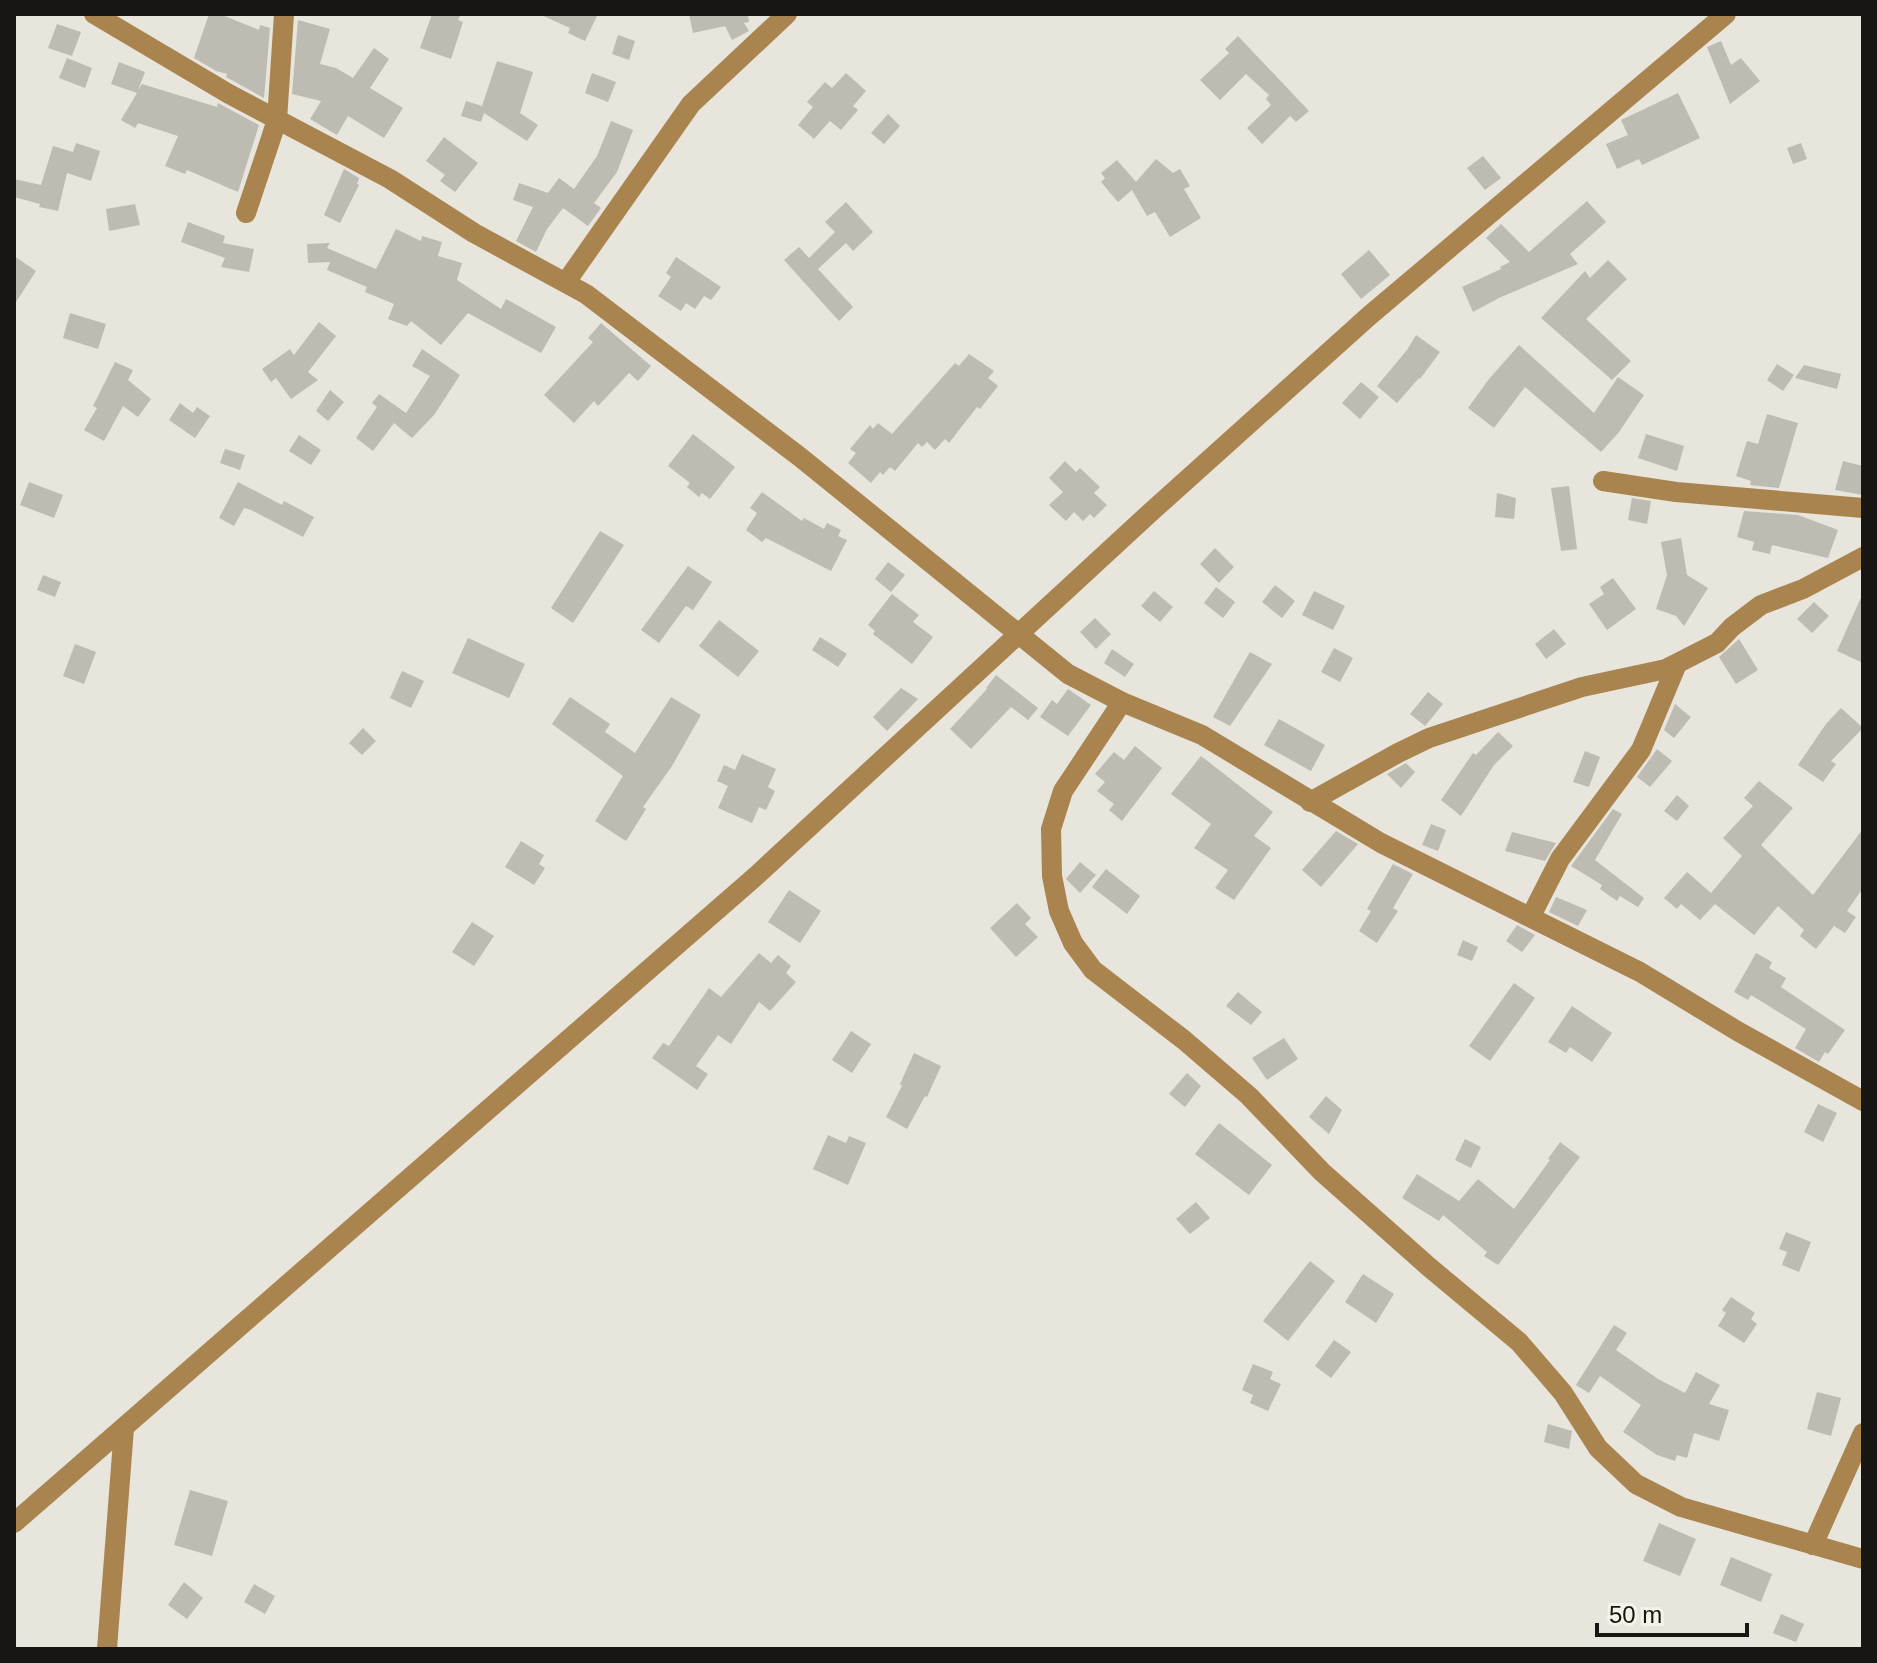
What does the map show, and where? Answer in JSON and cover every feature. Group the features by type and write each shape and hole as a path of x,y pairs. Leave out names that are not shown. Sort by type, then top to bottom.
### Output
{"street":[{"path":"94,14 277,120 379,172 484,238 586,294 800,457 1068,674 1122,702 1202,735 1381,843 1640,972 1863,1101"},
{"path":"246,213 277,120 284,14"},
{"path":"566,282 691,104 787,14"},
{"path":"14,1523 745,886 1369,316 1726,14"},
{"path":"1603,481 1676,492 1863,508"},
{"path":"1310,802 1429,738 1582,687 1650,674 1677,664 1717,643 1761,605 1803,589 1863,557"},
{"path":"1531,916 1560,859 1641,750 1677,664"},
{"path":"1122,702 1063,791 1051,829 1052,876 1059,911 1073,943 1093,970 1221,1071 1322,1172 1519,1342 1563,1393 1598,1448 1636,1484 1681,1507 1863,1559"},
{"path":"107,1649 124,1428"},
{"path":"1813,1545 1863,1433"}],"building":[{"path":"209,14 220,14 259,30 260,25 270,28 264,98 226,77 227,74 194,58"},
{"path":"432,14 461,14 458,20 463,22 451,59 420,48"},
{"path":"539,14 598,14 585,41 568,33 570,28"},
{"path":"689,14 748,14 749,22 744,23 749,31 732,40 725,26 693,33"},
{"path":"298,20 330,29 320,64 336,68 353,78 374,48 389,59 370,88 403,108 384,138 348,116 337,135 310,119 321,101 292,94"},
{"path":"57,24 81,32 72,56 48,48"},
{"path":"618,35 635,41 629,60 612,54"},
{"path":"1238,36 1309,111 1296,122 1290,116 1262,144 1247,128 1271,105 1266,99 1269,95 1246,74 1220,100 1200,80 1229,53 1225,49"},
{"path":"1721,41 1731,65 1741,58 1760,81 1730,104 1707,47"},
{"path":"67,58 92,68 85,88 59,78"},
{"path":"497,61 533,72 520,113 538,125 527,141 484,113 481,122 461,116 466,101 482,106"},
{"path":"119,62 145,72 138,90 142,84 217,107 218,103 259,125 238,192 187,170 185,174 165,166 178,136 138,123 135,128 121,120 137,93 111,84"},
{"path":"592,73 616,82 608,102 585,93"},
{"path":"846,73 866,91 853,106 858,110 841,130 830,121 814,139 798,125 813,107 807,102 825,82 832,88"},
{"path":"1678,93 1700,138 1642,165 1639,159 1617,169 1606,144 1628,135 1621,120"},
{"path":"888,114 900,126 884,144 871,133"},
{"path":"611,121 633,130 617,172 594,203 601,208 588,226 563,208 547,229 536,252 516,241 533,207 513,200 519,183 548,193 559,178 574,189 597,156"},
{"path":"444,137 478,163 455,192 440,181 445,175 426,161"},
{"path":"76,143 100,151 91,181 67,173 58,211 14,197 14,179 41,185 53,146 73,152"},
{"path":"1801,143 1807,159 1793,164 1787,148"},
{"path":"1483,156 1501,178 1485,190 1467,168"},
{"path":"1156,159 1173,173 1180,169 1190,186 1184,189 1201,218 1170,237 1155,212 1147,216 1132,190 1118,202 1101,182 1105,178 1101,173 1117,160 1136,182"},
{"path":"344,169 359,178 359,185 340,223 324,215"},
{"path":"1587,201 1606,222 1570,254 1578,264 1473,312 1462,287 1510,262 1486,238 1501,224 1529,252"},
{"path":"846,202 873,232 853,251 846,243 818,269 853,307 839,321 784,260 799,247 809,258 835,232 825,222"},
{"path":"135,204 140,225 109,231 106,209"},
{"path":"188,222 225,236 223,243 254,249 249,272 221,267 225,258 181,242"},
{"path":"396,229 421,241 422,236 442,242 438,256 462,263 457,280 501,309 506,299 556,327 541,353 468,313 441,345 411,321 407,326 388,319 394,304 365,292 367,287 327,270 330,262 308,263 307,244 330,243 327,248 376,269"},
{"path":"1369,250 1390,275 1361,299 1341,274"},
{"path":"14,256 36,271 14,305"},
{"path":"676,257 721,287 711,300 704,296 695,309 686,303 681,311 658,296 671,277 666,273"},
{"path":"1608,260 1627,279 1586,319 1631,361 1612,380 1541,318 1585,271 1590,278"},
{"path":"70,313 106,324 98,349 63,338"},
{"path":"319,322 336,336 308,372 318,380 291,399 276,378 271,382 262,369 290,349 294,355"},
{"path":"601,323 651,366 638,381 629,373 598,406 594,401 574,423 544,395 593,342 588,338"},
{"path":"1416,335 1440,352 1397,403 1377,386"},
{"path":"1519,345 1594,413 1618,377 1644,395 1601,452 1525,387 1494,428 1468,408"},
{"path":"422,349 460,375 434,415 412,438 394,423 373,451 356,438 377,407 372,403 379,394 406,413 430,376 412,366"},
{"path":"969,354 994,371 988,378 998,386 949,443 945,439 935,450 927,442 922,447 918,443 895,471 890,467 883,475 880,472 871,483 848,463 856,453 850,449 870,425 873,429 878,423 892,434 955,363 959,366"},
{"path":"115,362 133,370 128,380 151,399 138,417 123,406 104,441 84,430 97,408 93,406"},
{"path":"1777,364 1794,375 1783,391 1767,380"},
{"path":"1804,365 1841,374 1837,389 1795,378"},
{"path":"1361,382 1379,397 1360,419 1342,403"},
{"path":"330,390 344,402 328,421 316,411"},
{"path":"180,403 193,413 197,407 210,416 195,438 169,420"},
{"path":"1767,414 1798,423 1779,488 1750,485 1751,481 1736,476 1747,441 1758,444"},
{"path":"693,434 735,467 710,499 702,493 699,497 687,487 690,483 668,466"},
{"path":"1646,434 1684,446 1677,471 1638,458"},
{"path":"299,435 321,450 311,465 289,451"},
{"path":"225,449 245,455 240,470 220,463"},
{"path":"1065,461 1076,472 1080,468 1100,487 1094,493 1107,505 1094,518 1090,514 1083,521 1074,512 1066,521 1049,505 1063,492 1049,478"},
{"path":"1843,461 1863,466 1863,495 1835,490"},
{"path":"29,482 63,495 54,518 20,505"},
{"path":"238,482 282,505 284,501 314,517 303,537 244,508 234,526 219,518"},
{"path":"1569,486 1577,549 1561,551 1551,488"},
{"path":"762,492 802,521 804,518 824,529 827,523 841,530 838,536 847,540 831,571 766,538 762,542 746,530 757,513 750,508"},
{"path":"1497,493 1516,498 1514,519 1495,517"},
{"path":"1632,498 1651,501 1647,524 1628,520"},
{"path":"1744,511 1798,515 1838,530 1828,558 1772,545 1770,554 1752,550 1754,542 1737,537"},
{"path":"600,531 624,545 573,623 551,608"},
{"path":"1681,538 1687,575 1708,588 1684,626 1676,616 1656,609 1667,575 1661,542"},
{"path":"1215,548 1234,567 1219,583 1200,564"},
{"path":"888,562 905,575 891,592 875,579"},
{"path":"688,566 712,582 693,610 686,606 659,643 641,630"},
{"path":"43,575 61,582 55,597 37,590"},
{"path":"1613,578 1636,609 1607,630 1589,604 1604,594 1600,587"},
{"path":"1275,585 1295,601 1282,618 1262,602"},
{"path":"1216,587 1235,602 1223,618 1204,603"},
{"path":"1154,591 1173,607 1160,622 1141,606"},
{"path":"1314,591 1345,606 1333,630 1302,615"},
{"path":"1863,593 1863,663 1837,651"},
{"path":"892,594 919,615 913,622 933,637 912,664 873,634 875,631 868,625"},
{"path":"1814,602 1829,616 1812,633 1797,619"},
{"path":"1095,618 1111,634 1096,649 1080,632"},
{"path":"719,620 759,651 738,677 699,646"},
{"path":"1554,629 1566,644 1546,659 1535,644"},
{"path":"820,637 847,654 838,667 812,650"},
{"path":"468,638 525,664 509,698 452,673"},
{"path":"1739,639 1758,670 1736,684 1719,657"},
{"path":"75,644 96,652 84,684 63,676"},
{"path":"1334,648 1353,658 1340,682 1321,672"},
{"path":"1112,649 1134,664 1125,677 1104,663"},
{"path":"1250,652 1272,664 1230,726 1213,717"},
{"path":"402,671 424,681 411,708 390,698"},
{"path":"996,675 1038,708 1028,720 1011,707 971,749 950,729"},
{"path":"901,688 918,699 887,731 873,717"},
{"path":"1068,689 1091,705 1068,736 1040,717 1052,700 1057,704"},
{"path":"1428,692 1443,704 1425,726 1410,714"},
{"path":"570,697 610,724 605,732 635,753 671,697 701,715 672,766 643,807 646,809 626,841 595,821 623,776 552,724"},
{"path":"1675,704 1691,717 1674,738 1664,730"},
{"path":"1841,708 1863,728 1831,761 1836,764 1823,782 1798,765"},
{"path":"1279,719 1325,745 1311,771 1264,745"},
{"path":"363,728 376,741 362,755 349,743"},
{"path":"1498,732 1513,746 1494,765 1461,816 1441,800 1473,753 1476,755"},
{"path":"1135,746 1162,768 1122,821 1109,810 1114,804 1097,791 1105,782 1095,774 1114,752 1124,760"},
{"path":"1657,749 1672,761 1650,787 1637,777"},
{"path":"1585,751 1600,757 1589,787 1573,782"},
{"path":"742,754 776,769 768,787 775,791 766,810 759,807 752,823 718,808 728,786 717,781 724,765 735,770"},
{"path":"1201,756 1273,812 1254,836 1271,848 1234,900 1215,888 1228,870 1194,848 1211,824 1171,794"},
{"path":"1406,763 1415,772 1401,788 1387,774"},
{"path":"1759,781 1793,808 1761,845 1813,895 1863,829 1863,888 1847,911 1856,917 1845,933 1834,926 1816,949 1800,936 1804,930 1778,906 1754,935 1715,904 1700,920 1681,904 1677,909 1664,898 1687,872 1711,893 1742,856 1723,838 1753,806 1744,798"},
{"path":"1677,795 1689,806 1677,821 1664,811"},
{"path":"1613,809 1622,814 1595,860 1644,898 1638,907 1620,896 1617,901 1600,889 1602,885 1571,866"},
{"path":"1431,824 1446,830 1438,851 1422,845"},
{"path":"1336,831 1358,844 1321,887 1302,870"},
{"path":"1512,832 1556,843 1545,861 1505,851"},
{"path":"521,841 544,855 539,864 545,868 534,885 505,867"},
{"path":"1080,862 1096,875 1080,893 1066,879"},
{"path":"1393,864 1413,874 1393,908 1398,911 1377,943 1359,931 1371,911 1367,909"},
{"path":"1106,869 1140,896 1127,914 1092,887"},
{"path":"789,890 821,911 800,943 768,922"},
{"path":"1556,897 1587,910 1578,926 1549,912"},
{"path":"1017,903 1031,918 1025,924 1038,937 1016,957 990,928"},
{"path":"472,922 494,936 474,966 452,952"},
{"path":"1517,925 1535,935 1522,952 1506,941"},
{"path":"1463,940 1478,947 1472,961 1457,955"},
{"path":"759,953 771,963 778,955 791,966 786,973 796,982 770,1011 759,1002 731,1044 718,1035 696,1066 708,1074 697,1090 652,1058 663,1043 669,1046 709,988 721,997"},
{"path":"1756,953 1772,962 1769,968 1786,978 1781,987 1845,1030 1819,1062 1795,1048 1806,1029 1751,995 1748,1000 1734,992"},
{"path":"1514,983 1535,998 1490,1061 1469,1046"},
{"path":"1238,992 1262,1012 1251,1025 1226,1006"},
{"path":"1572,1006 1612,1033 1592,1062 1570,1047 1566,1053 1548,1042"},
{"path":"851,1031 871,1044 852,1073 832,1060"},
{"path":"1284,1038 1298,1059 1267,1080 1252,1058"},
{"path":"914,1053 941,1066 927,1097 907,1129 886,1117"},
{"path":"1187,1073 1201,1086 1185,1107 1169,1094"},
{"path":"1326,1096 1342,1110 1329,1134 1309,1117"},
{"path":"1818,1104 1837,1113 1823,1142 1804,1132"},
{"path":"1219,1123 1272,1165 1249,1195 1195,1154"},
{"path":"828,1135 846,1143 849,1136 866,1143 848,1185 813,1169"},
{"path":"1465,1139 1481,1147 1471,1168 1455,1160"},
{"path":"1560,1142 1580,1157 1498,1265 1484,1256 1487,1252 1443,1215 1439,1221 1402,1198 1417,1174 1459,1201 1478,1179 1514,1209"},
{"path":"1196,1202 1210,1218 1190,1234 1176,1219"},
{"path":"1786,1232 1811,1242 1799,1272 1782,1265 1787,1252 1779,1249"},
{"path":"1310,1261 1335,1281 1288,1341 1263,1321"},
{"path":"1363,1274 1394,1294 1376,1323 1345,1302"},
{"path":"1731,1297 1755,1313 1751,1319 1757,1324 1744,1343 1718,1326 1726,1313 1722,1310"},
{"path":"1614,1325 1627,1333 1616,1350 1658,1379 1685,1393 1696,1372 1720,1385 1709,1404 1729,1410 1719,1441 1694,1433 1687,1458 1677,1455 1675,1461 1657,1455 1623,1432 1641,1405 1600,1376 1589,1393 1576,1385"},
{"path":"1334,1340 1351,1352 1331,1378 1315,1366"},
{"path":"1253,1364 1273,1372 1270,1379 1281,1384 1268,1411 1250,1403 1253,1395 1242,1390"},
{"path":"1817,1392 1841,1398 1831,1436 1807,1429"},
{"path":"1548,1424 1572,1431 1569,1449 1544,1442"},
{"path":"190,1490 228,1501 212,1556 174,1545"},
{"path":"1659,1523 1696,1539 1680,1576 1643,1561"},
{"path":"1731,1557 1772,1574 1761,1602 1720,1585"},
{"path":"184,1582 203,1598 187,1619 168,1605"},
{"path":"254,1584 275,1596 265,1614 244,1602"},
{"path":"1781,1614 1804,1624 1796,1642 1773,1633"}]}
